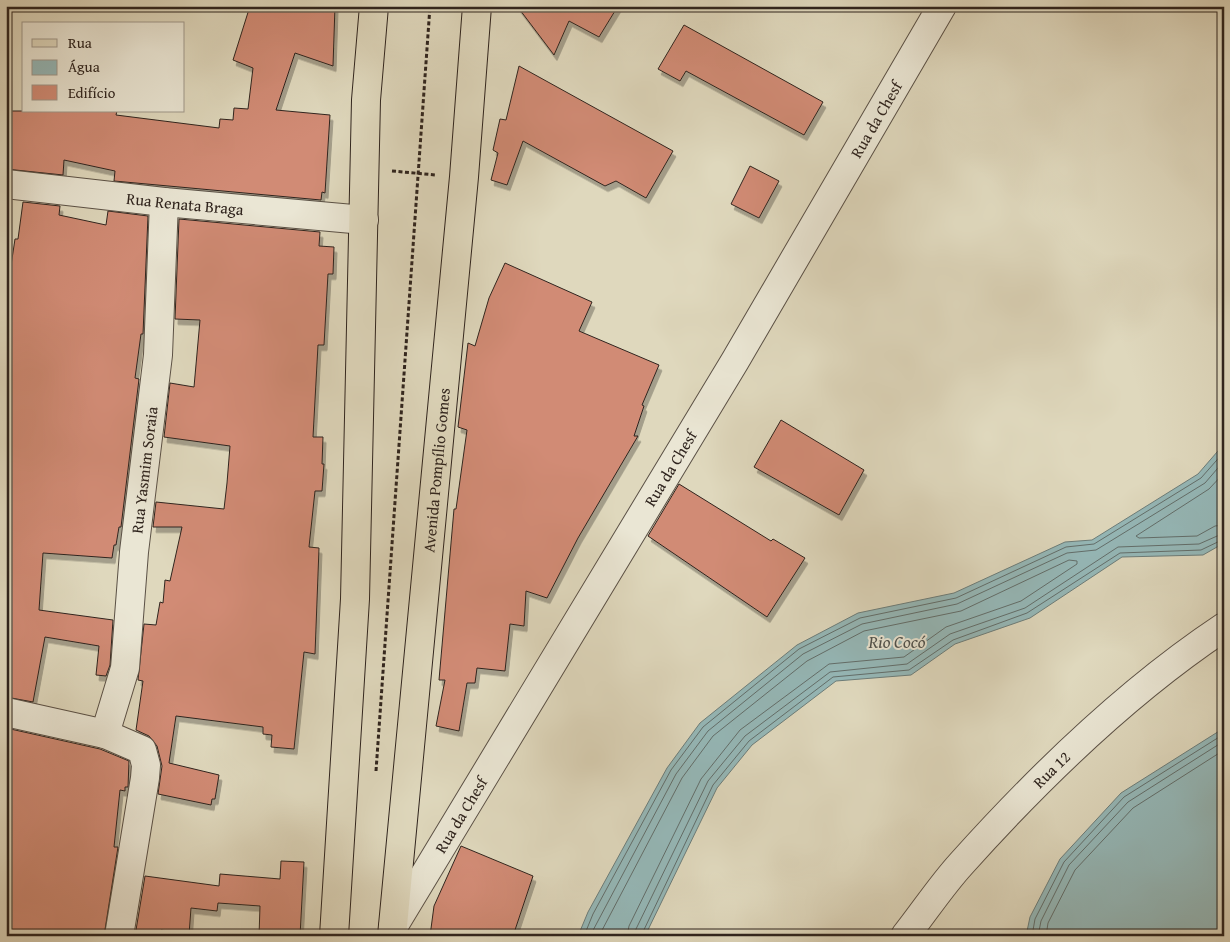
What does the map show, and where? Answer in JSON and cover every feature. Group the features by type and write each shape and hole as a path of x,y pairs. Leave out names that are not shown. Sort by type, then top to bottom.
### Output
{"main road":[{"path":"334,936 355,599 366,100 374,6"},
{"name":"Avenida Pompílio Gomes","path":"392,932 464,177 477,6"}],"street":[{"name":"Rua da Chesf","path":"392,932 734,361 942,6"},
{"name":"Rua Renata Braga","path":"7,189 364,220"},
{"name":"Rua Yasmim Soraia","path":"105,734 125,668 134,552 158,355 164,202"},
{"name":"Rua 12","path":"905,936 960,864 1072,749 1197,645 1224,627"},
{"path":"6,712 105,734 142,750 146,765 145,778 119,936"}],"path":[{"path":"376,778 430,6"},
{"path":"364,170 464,177"},
{"path":"355,599 423,604"}],"water":[{"name":"Rio Cocó","path":"1224,444 1224,543 1203,555 1122,557 1030,618 955,644 911,675 836,681 752,745 717,788 645,936 578,936 588,912 667,768 700,723 797,645 858,613 954,593 1065,542 1092,540 1198,474"},
{"path":"1224,728 1224,936 1026,936 1030,917 1060,859 1121,793"}],"building":[{"path":"250,6 335,6 333,66 295,53 276,110 330,115 325,193 322,192 321,200 114,181 115,171 64,160 63,175 6,169 6,111 117,112 116,115 219,128 220,119 233,120 234,108 248,109 253,68 233,60"},
{"path":"517,6 618,6 599,37 569,21 554,55"},
{"path":"684,25 823,102 804,135 686,71 680,81 658,69"},
{"path":"519,66 673,151 646,198 616,181 605,186 523,141 507,185 491,180 498,153 493,150 500,119 506,120"},
{"path":"750,166 779,181 759,218 731,204"},
{"path":"23,202 60,206 59,215 106,225 108,211 148,216 143,334 141,334 135,378 139,379 121,527 119,527 112,558 43,553 39,610 113,620 110,665 106,676 96,675 99,646 45,637 33,702 6,697 6,299"},
{"path":"179,219 320,232 319,246 334,247 333,274 328,274 324,345 318,345 313,437 323,437 322,464 324,464 322,491 315,491 309,547 319,548 315,654 304,652 294,749 271,747 272,735 263,734 263,727 176,716 169,763 219,775 215,799 212,799 211,805 158,794 162,766 157,746 149,736 136,730 143,681 138,680 144,624 156,625 160,602 163,603 165,580 170,581 182,527 153,527 156,502 224,509 227,483 230,446 164,437 170,383 194,387 200,320 175,319"},
{"path":"505,263 592,302 579,331 659,365 642,405 644,406 634,436 638,436 578,538 547,598 526,591 524,626 510,624 505,671 477,668 475,683 467,683 459,731 436,726 445,680 439,680 454,509 456,509 467,430 458,427 468,343 475,346 489,298"},
{"path":"781,420 864,470 839,515 754,467"},
{"path":"679,484 771,541 773,539 805,558 767,617 648,536"},
{"path":"6,728 100,749 129,761 128,787 125,787 125,791 120,790 114,847 118,847 104,936 6,936"},
{"path":"461,846 533,876 513,936 430,936 434,906"},
{"path":"281,861 304,862 300,936 259,936 260,906 218,903 217,911 191,908 189,935 161,930 161,936 135,936 145,876 219,886 220,874 280,879"}]}
